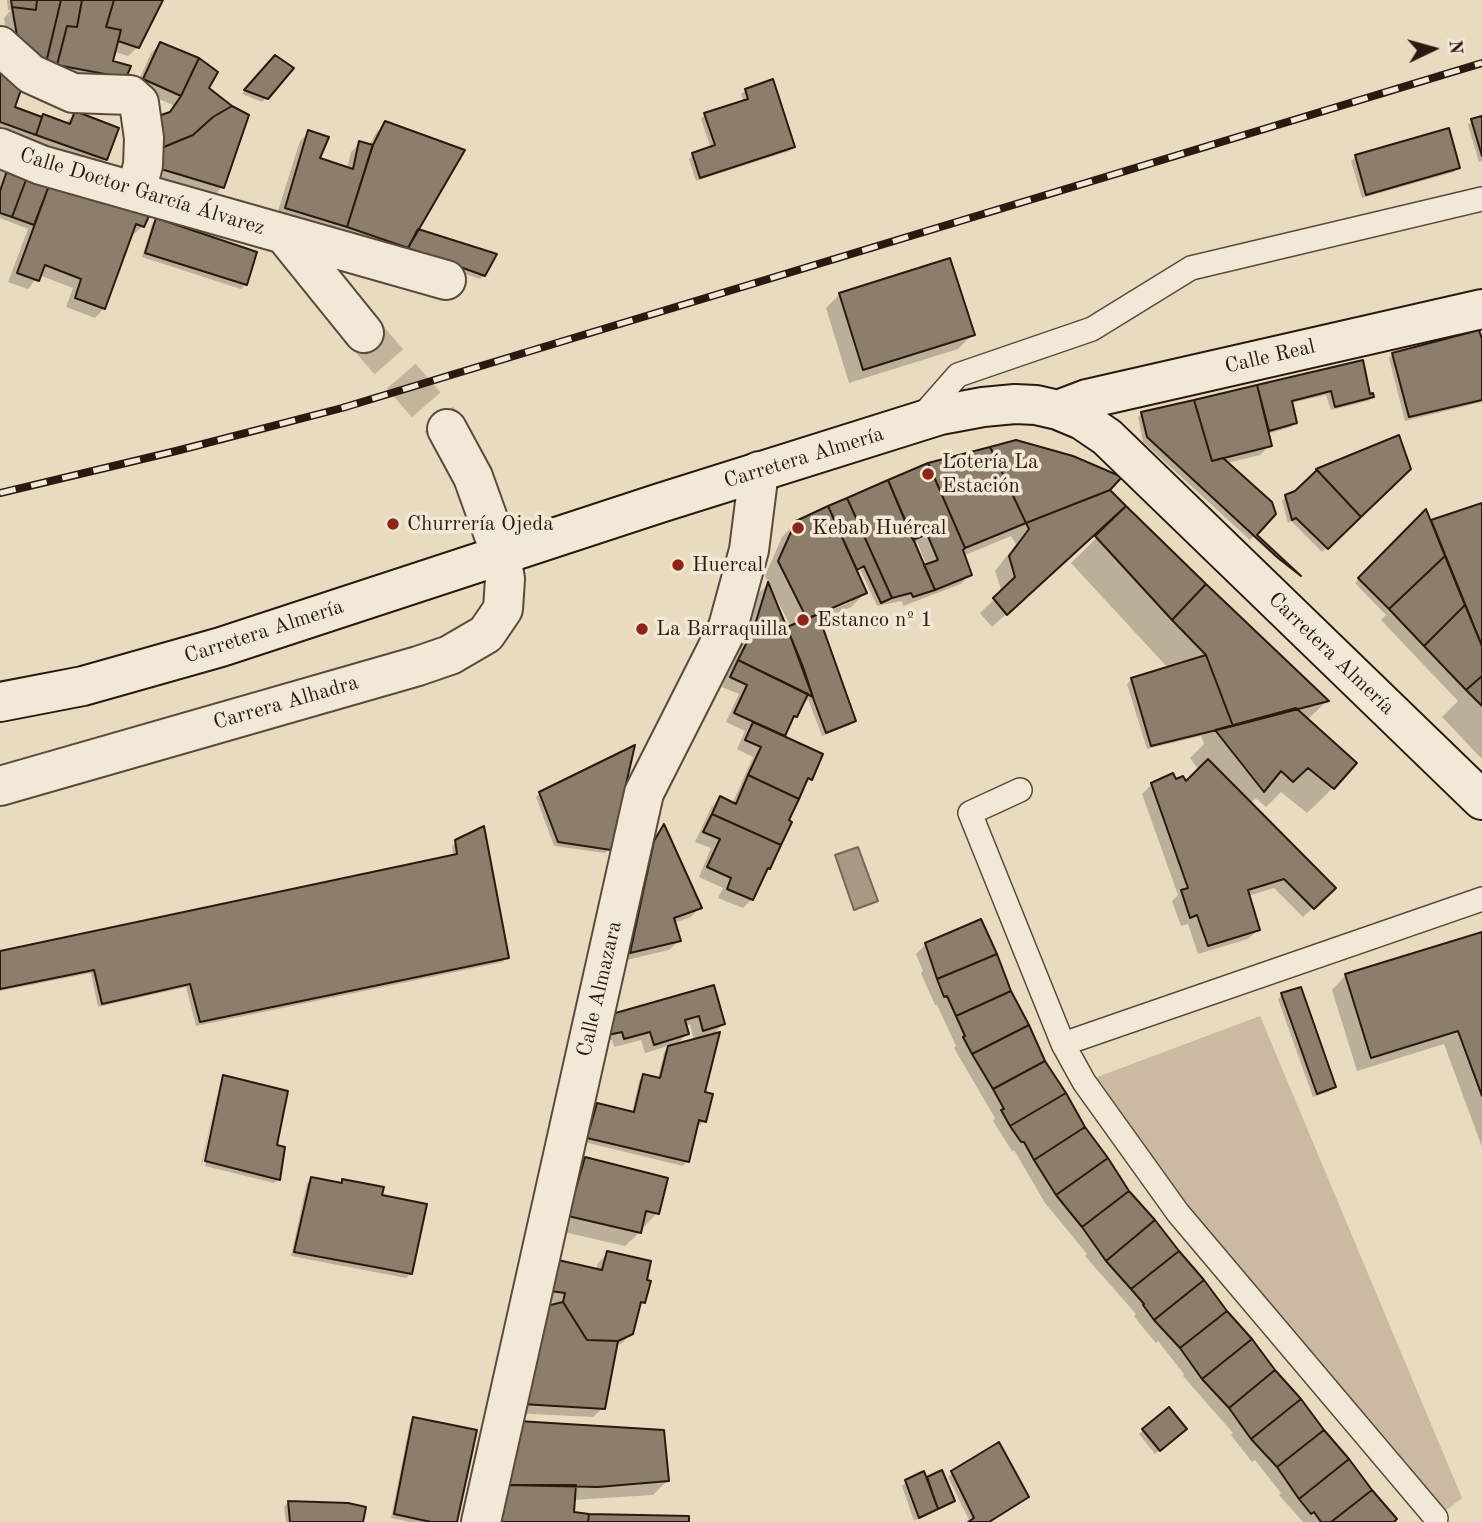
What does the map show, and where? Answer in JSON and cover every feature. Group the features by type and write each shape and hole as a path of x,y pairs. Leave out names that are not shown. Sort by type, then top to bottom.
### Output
{"street":[{"path":"0,46 31,75 73,93 130,94 139,103 144,138 143,165 136,192"},
{"name":"Calle Doctor García Álvarez","path":"0,148 41,165 446,280"},
{"name":"Calle Doctor García Álvarez","path":"284,234 364,332"},
{"name":"Calle Real","path":"1058,410 1087,399 1482,309"},
{"name":"Carretera Almería","path":"0,702 83,686 221,647 916,422 961,411 1015,404 1036,405 1082,420 1107,437 1482,800"},
{"name":"Carrera Alhadra","path":"0,786 450,655 486,634 503,609 505,579 501,555 473,477 447,429"},
{"name":"Calle Almazara","path":"481,1522 644,793 728,627 749,550 760,471"}],"lane":[{"path":"916,422 958,375 1092,329 1191,268 1482,199"},
{"path":"1020,790 970,813 1063,1044 1084,1082 1178,1213 1436,1518"},
{"path":"1063,1044 1482,899"}],"shaded area":[{"path":"858,847 878,901 854,910 835,855"},
{"path":"1260,1016 1462,1498 1436,1518 1084,1082"}],"building":[{"path":"11,0 37,0 36,10 12,7"},
{"path":"37,0 61,0 46,63 17,36 12,7 36,10"},
{"path":"61,0 82,0 77,27 67,26 57,65 46,63"},
{"path":"82,0 114,0 106,27 121,30 113,61 131,66 126,78 57,65 67,26 77,27"},
{"path":"114,0 163,0 139,48 118,41 121,30 106,27"},
{"path":"160,42 199,58 181,96 143,79"},
{"path":"275,55 294,68 268,99 244,90"},
{"path":"199,58 218,72 209,88 232,106 213,117 193,135 159,149 155,117 170,112 181,96"},
{"path":"0,69 22,87 15,107 42,117 36,135 0,122"},
{"path":"773,79 795,147 700,178 692,153 715,145 704,113 748,99 745,89"},
{"path":"232,106 249,115 224,188 161,169 159,149 193,135 213,117"},
{"path":"75,111 119,128 107,160 36,135 43,114 70,124"},
{"path":"1482,116 1482,156 1471,119"},
{"path":"385,121 465,150 408,248 347,227 372,147"},
{"path":"1449,128 1460,168 1366,195 1355,155"},
{"path":"308,130 329,137 320,158 353,169 359,141 373,145 347,227 285,208"},
{"path":"9,165 29,172 12,217 0,213 0,191"},
{"path":"29,172 51,180 34,225 12,217"},
{"path":"51,180 149,216 144,227 136,224 105,309 75,298 81,279 45,265 39,281 17,273"},
{"path":"156,218 257,252 247,285 145,253"},
{"path":"418,229 497,254 485,276 408,248"},
{"path":"950,258 975,335 863,370 839,293"},
{"path":"1479,330 1482,339 1482,400 1409,417 1392,353"},
{"path":"1363,360 1370,394 1373,393 1374,397 1335,407 1331,391 1292,401 1297,423 1269,431 1257,385"},
{"path":"1257,385 1272,446 1212,461 1194,400"},
{"path":"1194,400 1212,461 1223,458 1272,502 1276,514 1257,535 1301,576 1147,437 1141,412"},
{"path":"1399,435 1411,469 1361,517 1316,469"},
{"path":"1016,440 1073,456 1122,477 1110,490 1026,523 990,447"},
{"path":"990,447 1026,523 965,548 928,463"},
{"path":"928,463 965,548 963,550 972,575 935,590 924,565 938,560 927,534 913,540 888,480"},
{"path":"1317,470 1361,517 1328,549 1296,518 1292,520 1285,495 1295,491"},
{"path":"888,480 935,590 913,597 911,593 892,598 847,498"},
{"path":"1110,490 1126,506 1007,615 993,598 1015,577 1009,556 1029,529 1026,523"},
{"path":"847,498 892,598 881,603 864,566 857,570 828,506"},
{"path":"1482,503 1482,646 1431,520"},
{"path":"828,506 867,593 807,619 778,561 796,521"},
{"path":"1126,506 1206,584 1172,620 1095,536"},
{"path":"1426,509 1445,556 1389,609 1358,578"},
{"path":"1445,556 1465,605 1424,646 1389,609"},
{"path":"768,582 813,697 738,660 754,628"},
{"path":"1206,584 1329,701 1233,726 1206,655 1172,620"},
{"path":"1465,605 1482,646 1482,676 1466,690 1424,646"},
{"path":"818,614 856,721 826,733 787,627"},
{"path":"1206,655 1233,726 1151,746 1131,678"},
{"path":"738,660 808,694 785,736 734,713 747,685 730,677"},
{"path":"1482,676 1482,706 1466,690"},
{"path":"1296,708 1357,763 1334,789 1308,768 1293,782 1281,771 1264,792 1215,730"},
{"path":"753,722 823,754 812,780 808,778 799,799 748,775 761,747 745,740"},
{"path":"635,745 611,850 558,842 539,792"},
{"path":"1208,759 1336,888 1314,909 1284,879 1248,890 1260,930 1208,946 1197,915 1190,918 1181,890 1188,888 1151,783 1173,773 1176,779 1183,776 1186,781"},
{"path":"748,775 799,799 781,845 712,814 720,796 736,804"},
{"path":"712,814 781,845 753,900 727,889 731,878 707,867 720,839 703,832"},
{"path":"664,824 702,908 674,918 681,941 630,953 654,841"},
{"path":"484,826 509,958 200,1022 190,984 102,1004 94,970 0,989 0,951 457,854 455,840"},
{"path":"981,919 997,954 937,979 925,943"},
{"path":"1482,932 1482,1096 1458,1031 1371,1058 1345,974"},
{"path":"997,954 1011,991 956,1016 937,979"},
{"path":"714,985 725,1024 703,1031 699,1016 685,1020 689,1034 654,1045 650,1032 624,1039 622,1032 608,1035 612,1014"},
{"path":"1301,987 1336,1087 1317,1094 1281,993"},
{"path":"1011,991 1029,1025 972,1054 956,1016"},
{"path":"1029,1025 1045,1061 993,1089 972,1054"},
{"path":"720,1032 705,1092 713,1094 706,1122 699,1120 689,1162 587,1138 597,1103 634,1112 643,1074 660,1078 668,1046"},
{"path":"1045,1061 1066,1093 1010,1126 993,1089"},
{"path":"223,1075 288,1091 277,1145 285,1147 280,1180 205,1161"},
{"path":"1066,1093 1085,1127 1034,1160 1024,1142 1021,1142 1010,1126"},
{"path":"1085,1127 1108,1158 1056,1195 1034,1160"},
{"path":"585,1157 668,1178 659,1214 646,1211 641,1233 568,1216"},
{"path":"1108,1158 1129,1191 1082,1227 1056,1195"},
{"path":"311,1177 342,1183 342,1179 384,1187 382,1195 427,1204 412,1274 294,1252"},
{"path":"1129,1191 1155,1220 1106,1261 1082,1227"},
{"path":"1155,1220 1179,1251 1131,1289 1106,1261"},
{"path":"607,1251 651,1261 647,1280 651,1281 645,1303 641,1302 633,1334 618,1341 587,1340 563,1302 565,1293 550,1291 558,1260 602,1270"},
{"path":"1179,1251 1204,1280 1154,1320 1131,1289"},
{"path":"1204,1280 1227,1311 1180,1348 1154,1320"},
{"path":"563,1302 587,1340 618,1341 605,1409 522,1404 546,1306"},
{"path":"1227,1311 1252,1339 1202,1379 1180,1348"},
{"path":"1252,1339 1275,1370 1229,1408 1202,1379"},
{"path":"1275,1370 1301,1399 1251,1439 1229,1408"},
{"path":"1301,1399 1324,1430 1277,1467 1251,1439"},
{"path":"1169,1407 1187,1429 1160,1451 1142,1429"},
{"path":"413,1417 477,1430 457,1522 431,1522 394,1514"},
{"path":"518,1421 664,1430 669,1481 598,1487 507,1485"},
{"path":"1324,1430 1349,1459 1299,1499 1277,1467"},
{"path":"999,1442 1029,1497 989,1522 968,1522 974,1518 951,1471"},
{"path":"1349,1459 1372,1490 1331,1522 1321,1522 1299,1499"},
{"path":"942,1470 955,1501 938,1509 927,1477"},
{"path":"924,1471 938,1509 919,1518 905,1480"},
{"path":"507,1485 576,1485 574,1512 589,1514 588,1522 501,1522"},
{"path":"1372,1490 1397,1519 1394,1522 1331,1522"},
{"path":"288,1501 348,1503 366,1507 363,1522 290,1522"},
{"path":"589,1514 689,1516 689,1522 588,1522"}],"tunnel":[{"path":"364,333 447,429"}],"railway":[{"path":"0,493 342,408 1482,63"}],"place":[{"name":"Lotería La Estación","path":"928,474"},
{"name":"Churrería Ojeda","path":"393,524"},
{"name":"Kebab Huércal","path":"798,528"},
{"name":"Huercal","path":"678,565"},
{"name":"Estanco nº 1","path":"803,620"},
{"name":"La Barraquilla","path":"642,629"}]}
